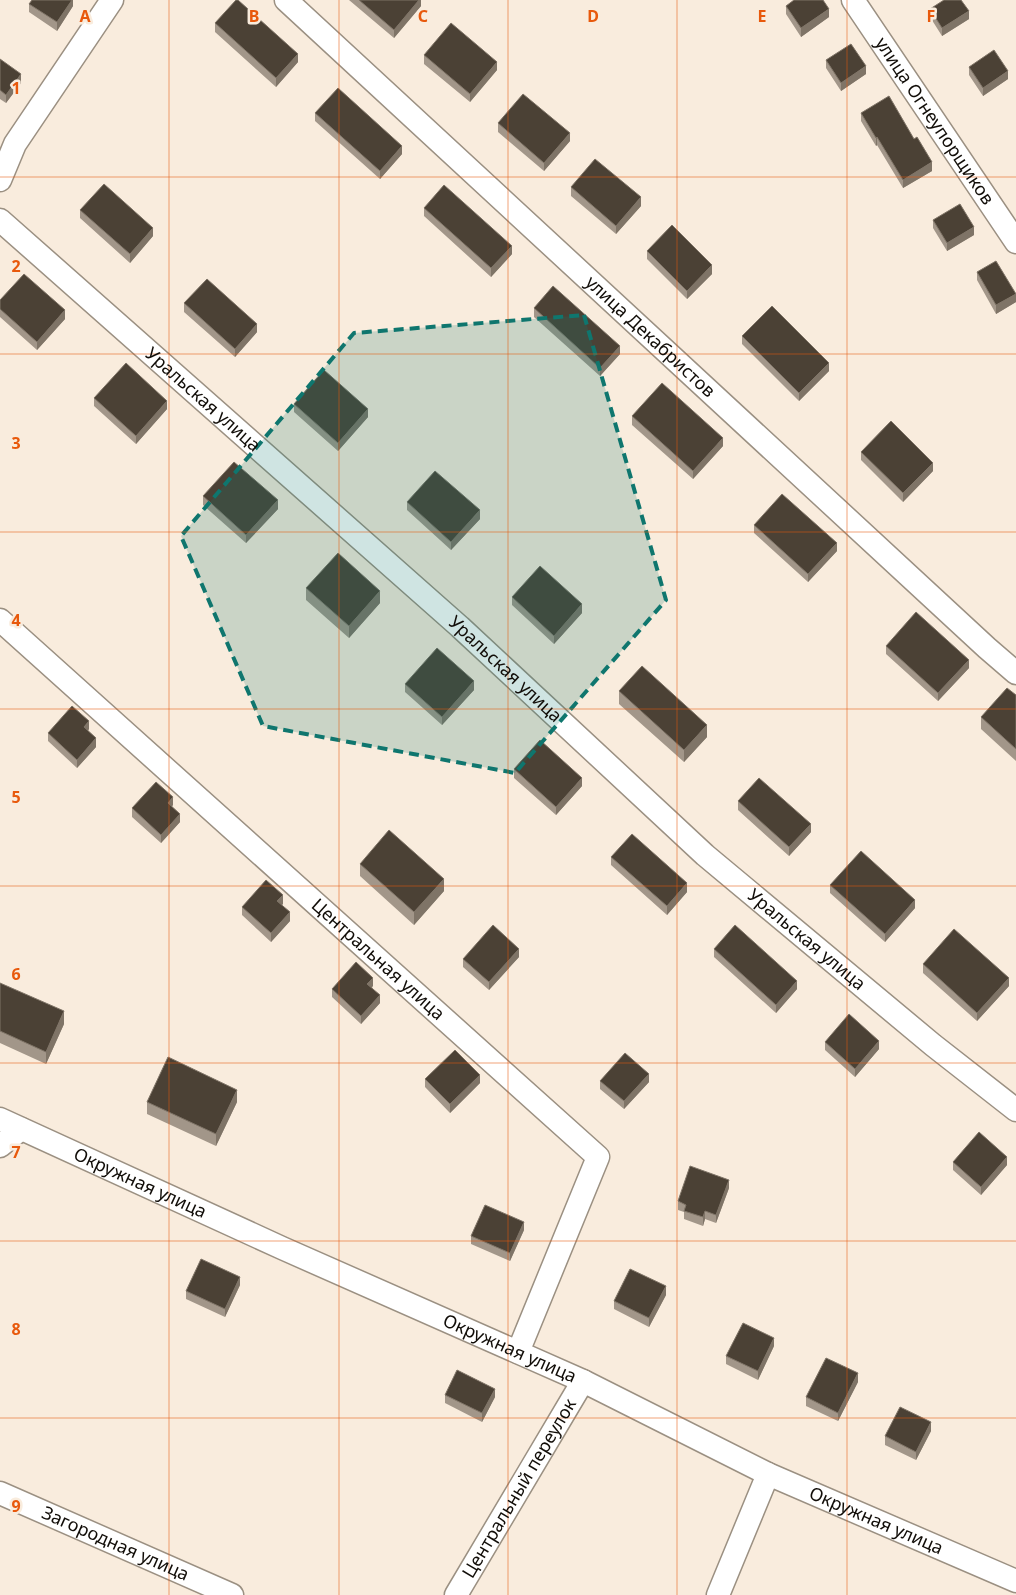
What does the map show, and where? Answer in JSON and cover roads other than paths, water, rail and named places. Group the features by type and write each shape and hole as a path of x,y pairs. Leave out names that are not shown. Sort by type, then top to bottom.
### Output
{"street":[{"path":"0,180 15,144 112,0"},
{"name":"улица Декабристов","path":"286,0 789,466 1016,673"},
{"name":"улица Огнеупорщиков","path":"853,0 1016,242"},
{"name":"Уральская улица","path":"0,220 460,627 705,855 933,1045 1016,1110"},
{"name":"Центральная улица","path":"0,620 598,1157 518,1352"},
{"name":"Окружная улица","path":"0,1119 282,1248 583,1381 768,1474 1016,1581"},
{"path":"0,1146 21,1129"},
{"name":"Центральный переулок","path":"456,1595 583,1381"},
{"path":"718,1595 768,1474"},
{"name":"Загородная улица","path":"0,1493 232,1595"}]}
